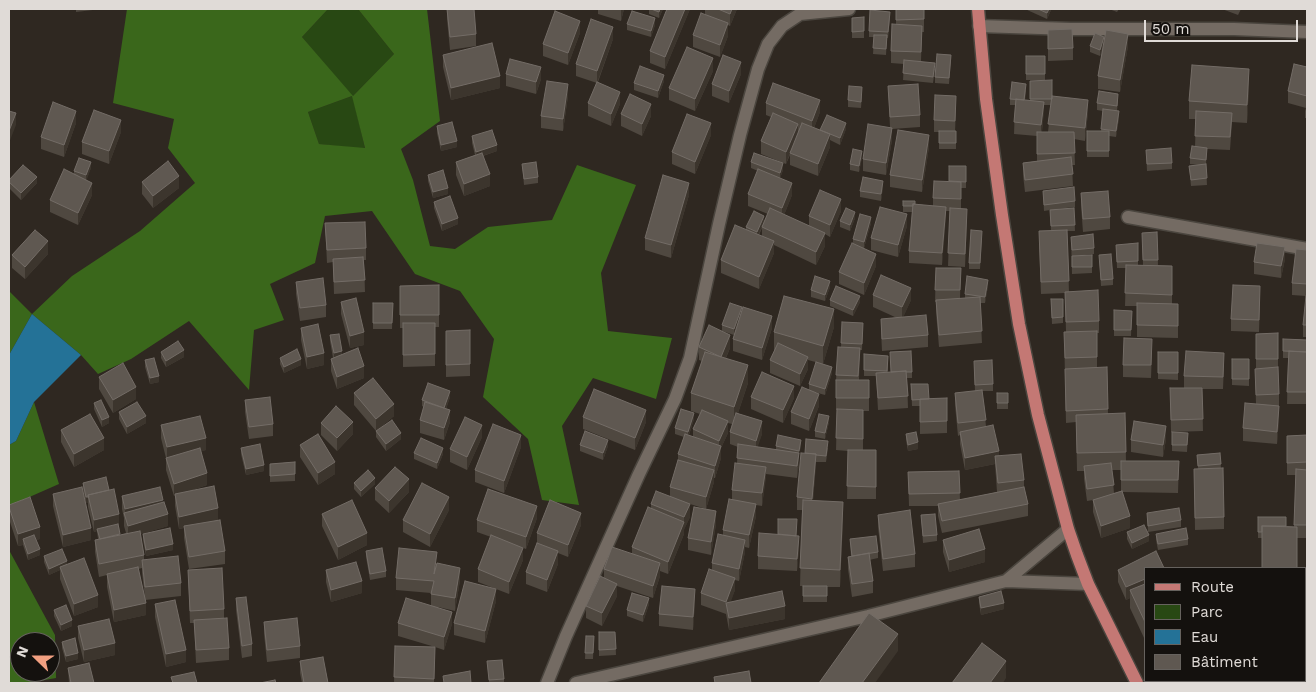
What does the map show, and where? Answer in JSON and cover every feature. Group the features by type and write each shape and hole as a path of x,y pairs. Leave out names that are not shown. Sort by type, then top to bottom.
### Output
{"main road":[{"path":"978,9 986,99 1018,324 1038,415 1068,529 1088,584 1137,683"}],"street":[{"path":"547,683 566,636 675,399 690,358 740,135 758,69 768,44 782,26 800,14 850,9"},
{"path":"979,26 1307,32"},
{"path":"1128,217 1307,249"},
{"path":"1006,581 1068,529"},
{"path":"576,683 868,616 1006,581 1088,584"}],"green space":[{"path":"127,9 328,9 302,37 353,96 394,54 358,9 427,9 440,121 401,149 413,180 430,246 455,249 488,227 552,220 577,165 636,185 601,273 608,331 672,338 656,399 593,378 562,426 579,505 542,500 528,439 483,397 494,339 460,291 415,274 372,211 325,216 315,263 270,284 284,320 254,330 249,390 189,321 131,359 98,374 81,355 32,314 72,276 140,231 195,183 168,148 174,119 113,103","holes":["352,96 365,148 319,144 308,112"]},
{"path":"328,9 358,9 394,54 353,96 365,149 319,144 308,112 352,96 302,37"},
{"path":"9,291 32,314 9,355"},
{"path":"34,402 59,484 9,506 9,445 16,441"},
{"path":"9,550 53,632 10,632 10,682 34,682 9,683"}],"water":[{"path":"32,314 81,355 34,402 16,441 9,445 9,355"}],"building":[{"path":"447,9 474,9 476,34 450,37"},
{"path":"667,9 685,9 665,57 650,51"},
{"path":"718,9 732,9 730,14"},
{"path":"896,9 924,9 924,19 896,20"},
{"path":"1038,9 1049,9 1047,13"},
{"path":"870,10 890,12 888,32 869,31"},
{"path":"555,11 580,21 568,53 543,44"},
{"path":"632,11 655,18 651,31 627,24"},
{"path":"701,13 728,23 720,45 693,35"},
{"path":"864,17 864,31 852,32 852,18"},
{"path":"591,19 613,27 597,71 576,64"},
{"path":"892,24 922,26 921,52 891,51"},
{"path":"1072,29 1073,48 1048,49 1048,30"},
{"path":"1106,30 1128,34 1120,80 1098,76"},
{"path":"1095,33 1104,37 1100,50 1090,46"},
{"path":"874,35 887,35 886,49 873,48"},
{"path":"492,43 500,76 451,88 443,55"},
{"path":"687,47 713,58 695,99 669,88"},
{"path":"937,54 951,55 949,78 935,77"},
{"path":"723,55 741,62 729,91 712,84"},
{"path":"1026,56 1045,56 1045,74 1026,74"},
{"path":"510,59 541,67 536,82 506,74"},
{"path":"904,60 935,63 933,77 903,73"},
{"path":"1294,64 1307,67 1307,96 1288,91"},
{"path":"1192,65 1249,69 1247,105 1189,101"},
{"path":"640,66 664,75 658,91 634,83"},
{"path":"1052,80 1052,99 1030,99 1030,81"},
{"path":"547,81 568,84 563,119 541,116"},
{"path":"597,82 620,92 611,114 588,103"},
{"path":"1012,82 1026,84 1024,100 1010,99"},
{"path":"773,83 820,100 812,121 766,103"},
{"path":"918,84 920,115 890,117 888,86"},
{"path":"849,86 862,87 861,102 848,100"},
{"path":"1099,91 1118,94 1117,106 1097,103"},
{"path":"630,94 651,104 642,124 621,114"},
{"path":"935,95 956,96 955,121 934,120"},
{"path":"1052,96 1088,100 1085,128 1048,124"},
{"path":"1016,99 1044,102 1041,125 1014,122"},
{"path":"53,102 76,111 64,145 41,137"},
{"path":"1103,109 1119,111 1116,131 1101,129"},
{"path":"94,110 121,120 109,151 82,142"},
{"path":"9,111 16,113 9,131"},
{"path":"1196,111 1232,113 1230,137 1195,136"},
{"path":"773,113 798,124 786,152 761,141"},
{"path":"687,114 711,123 695,162 672,152"},
{"path":"827,115 846,123 840,138 820,130"},
{"path":"452,122 457,141 441,145 437,126"},
{"path":"802,123 830,134 818,164 790,153"},
{"path":"868,124 892,128 886,163 863,159"},
{"path":"492,130 497,145 476,152 472,136"},
{"path":"898,130 929,135 922,180 890,175"},
{"path":"939,131 956,131 956,143 939,143"},
{"path":"1087,131 1109,131 1109,151 1087,151"},
{"path":"1037,132 1074,132 1075,153 1037,154"},
{"path":"1192,146 1207,148 1206,160 1190,158"},
{"path":"1171,148 1172,163 1147,164 1146,150"},
{"path":"853,149 862,151 859,166 850,164"},
{"path":"482,153 490,174 464,184 456,162"},
{"path":"754,153 783,163 780,173 751,162"},
{"path":"1071,157 1073,174 1025,180 1023,163"},
{"path":"79,158 91,162 86,175 74,171"},
{"path":"168,161 179,176 153,196 142,182"},
{"path":"536,162 538,177 524,179 522,164"},
{"path":"1206,164 1207,178 1191,180 1189,166"},
{"path":"23,165 37,177 21,193 9,180"},
{"path":"949,166 966,166 966,182 949,181"},
{"path":"64,169 92,183 78,213 50,200"},
{"path":"758,169 792,183 782,208 748,194"},
{"path":"443,170 448,188 433,192 428,175"},
{"path":"663,175 689,183 671,245 645,238"},
{"path":"863,177 883,181 881,194 860,191"},
{"path":"934,181 961,182 961,199 933,198"},
{"path":"1074,187 1075,201 1044,205 1043,191"},
{"path":"820,190 841,199 830,225 809,216"},
{"path":"1108,191 1110,217 1083,219 1081,193"},
{"path":"450,196 458,218 442,224 434,202"},
{"path":"903,201 915,201 915,204 913,206 903,206"},
{"path":"913,204 946,207 942,253 909,251"},
{"path":"880,207 907,214 898,245 871,238"},
{"path":"770,208 825,233 816,252 762,227"},
{"path":"846,208 855,212 850,225 840,221"},
{"path":"950,208 967,209 965,254 948,253"},
{"path":"1074,208 1075,225 1051,226 1050,210"},
{"path":"754,211 764,216 757,232 746,227"},
{"path":"860,214 871,217 864,242 853,239"},
{"path":"365,222 366,248 327,250 325,223"},
{"path":"735,225 774,241 759,277 721,260"},
{"path":"35,230 48,241 25,267 12,255"},
{"path":"971,230 982,231 980,263 969,263"},
{"path":"1067,230 1069,281 1041,282 1039,231"},
{"path":"1157,232 1158,260 1143,260 1142,233"},
{"path":"1093,234 1094,248 1072,250 1071,237"},
{"path":"852,243 876,254 864,283 839,272"},
{"path":"1138,243 1138,261 1117,262 1116,245"},
{"path":"1257,243 1285,247 1281,266 1254,262"},
{"path":"1296,249 1307,250 1307,284 1292,283"},
{"path":"1111,254 1113,279 1101,280 1099,255"},
{"path":"1092,255 1092,267 1072,267 1072,256"},
{"path":"363,257 365,280 334,282 333,259"},
{"path":"1126,265 1172,266 1172,295 1125,293"},
{"path":"936,268 961,268 960,290 935,290"},
{"path":"881,275 911,288 902,307 873,295"},
{"path":"815,276 830,281 825,295 811,290"},
{"path":"967,276 988,280 985,297 965,294"},
{"path":"323,278 326,305 300,308 296,282"},
{"path":"439,285 439,315 400,315 400,286"},
{"path":"1233,285 1260,286 1259,320 1231,319"},
{"path":"836,286 860,296 853,310 830,300"},
{"path":"1098,290 1099,321 1066,322 1065,292"},
{"path":"784,296 834,309 823,346 774,332"},
{"path":"1306,296 1307,325 1303,325"},
{"path":"980,297 982,331 939,335 936,300"},
{"path":"356,298 364,332 350,336 341,302"},
{"path":"1051,299 1063,299 1063,317 1052,318"},
{"path":"373,303 393,303 392,323 373,323"},
{"path":"730,303 742,307 734,329 722,325"},
{"path":"1137,303 1178,304 1178,326 1137,325"},
{"path":"743,307 772,316 762,348 733,339"},
{"path":"1114,310 1132,311 1131,330 1114,330"},
{"path":"926,315 928,335 882,339 881,319"},
{"path":"842,322 863,323 862,344 841,343"},
{"path":"403,323 435,323 435,354 403,355"},
{"path":"318,324 324,353 307,357 301,328"},
{"path":"709,325 730,335 721,357 699,347"},
{"path":"470,330 470,364 446,365 446,331"},
{"path":"1097,331 1097,357 1065,358 1064,332"},
{"path":"1278,333 1278,359 1256,359 1256,334"},
{"path":"339,334 342,351 334,353 330,335"},
{"path":"1124,338 1152,339 1151,365 1123,365"},
{"path":"1283,339 1307,340 1307,352 1283,351"},
{"path":"178,341 184,350 166,361 161,352"},
{"path":"778,343 808,357 800,374 770,360"},
{"path":"838,347 860,348 858,376 836,375"},
{"path":"358,348 364,366 337,377 331,359"},
{"path":"297,349 301,359 284,367 280,358"},
{"path":"911,351 912,372 891,372 890,352"},
{"path":"1186,351 1224,353 1223,377 1184,376"},
{"path":"1289,351 1307,352 1307,392 1287,392"},
{"path":"705,352 748,365 734,407 691,393"},
{"path":"1158,352 1178,352 1178,373 1158,373"},
{"path":"864,354 888,356 887,371 864,370"},
{"path":"154,358 159,376 150,378 145,360"},
{"path":"1232,359 1249,359 1249,379 1232,379"},
{"path":"992,360 993,384 975,385 974,361"},
{"path":"816,362 832,367 825,389 809,384"},
{"path":"123,363 136,387 113,400 99,377"},
{"path":"1107,367 1108,409 1066,411 1065,369"},
{"path":"1278,367 1279,394 1256,395 1255,369"},
{"path":"906,371 908,396 878,398 876,373"},
{"path":"762,372 794,386 783,410 751,397"},
{"path":"373,378 394,404 376,419 354,393"},
{"path":"836,380 869,380 869,398 836,398"},
{"path":"428,383 450,391 444,408 422,400"},
{"path":"911,384 928,384 929,399 912,400"},
{"path":"802,387 819,394 809,419 791,412"},
{"path":"1170,388 1202,388 1203,419 1171,420"},
{"path":"594,389 646,410 635,438 583,417"},
{"path":"982,390 986,420 958,423 955,393"},
{"path":"997,393 1008,393 1008,403 997,403"},
{"path":"270,397 273,424 249,427 245,400"},
{"path":"947,398 947,421 920,422 920,399"},
{"path":"101,400 109,417 102,420 94,403"},
{"path":"137,402 146,416 127,427 119,412"},
{"path":"425,402 450,410 444,428 420,420"},
{"path":"1245,403 1279,406 1277,432 1243,428"},
{"path":"336,406 353,422 337,438 321,423"},
{"path":"681,409 694,413 688,432 675,428"},
{"path":"837,409 863,410 863,439 836,438"},
{"path":"702,410 728,421 719,441 693,429"},
{"path":"736,413 762,421 756,441 730,432"},
{"path":"1125,413 1126,452 1077,453 1076,415"},
{"path":"90,414 104,438 74,454 61,430"},
{"path":"819,414 829,416 825,433 815,431"},
{"path":"200,416 206,438 167,447 161,425"},
{"path":"465,417 482,425 467,457 450,449"},
{"path":"392,420 401,433 386,444 376,431"},
{"path":"1134,421 1166,426 1163,445 1131,440"},
{"path":"493,424 521,435 504,481 475,470"},
{"path":"993,425 999,451 965,458 960,432"},
{"path":"585,431 608,440 603,453 580,445"},
{"path":"916,432 918,442 908,445 906,434"},
{"path":"1172,432 1188,433 1187,445 1172,445"},
{"path":"318,434 335,462 318,473 300,445"},
{"path":"685,434 721,446 715,466 678,454"},
{"path":"778,435 801,440 799,451 776,446"},
{"path":"1307,435 1307,462 1287,463 1287,436"},
{"path":"421,438 443,448 437,463 414,453"},
{"path":"806,439 828,441 826,456 805,453"},
{"path":"260,444 264,465 246,469 241,448"},
{"path":"738,444 799,453 797,466 737,458"},
{"path":"200,448 207,473 174,484 166,458"},
{"path":"848,450 876,450 876,487 847,486"},
{"path":"801,453 816,454 812,499 797,497"},
{"path":"1220,453 1221,464 1198,466 1197,455"},
{"path":"1021,454 1024,480 998,483 995,456"},
{"path":"678,460 714,470 706,497 670,487"},
{"path":"1121,461 1179,461 1178,480 1121,480"},
{"path":"295,462 295,474 270,476 270,464"},
{"path":"735,463 766,467 762,493 732,490"},
{"path":"1111,463 1114,485 1087,489 1084,466"},
{"path":"395,467 409,479 389,501 375,488"},
{"path":"1223,468 1224,517 1195,518 1194,469"},
{"path":"1296,469 1307,470 1307,525 1294,525"},
{"path":"368,470 375,478 361,491 354,483"},
{"path":"959,471 960,493 909,494 908,472"},
{"path":"106,477 109,490 86,497 83,483"},
{"path":"422,483 449,497 430,534 403,520"},
{"path":"214,486 218,508 179,517 175,494"},
{"path":"82,487 91,528 63,535 53,494"},
{"path":"160,487 163,500 125,509 122,496"},
{"path":"1024,487 1028,504 942,521 938,504"},
{"path":"114,489 119,514 94,520 88,495"},
{"path":"488,489 537,506 526,537 477,520"},
{"path":"656,491 690,504 684,517 651,504"},
{"path":"1122,491 1130,516 1101,526 1093,500"},
{"path":"30,497 40,527 18,534 9,505"},
{"path":"729,499 756,504 749,535 723,530"},
{"path":"352,500 367,533 338,547 322,514"},
{"path":"550,500 581,513 568,545 537,533"},
{"path":"803,500 843,502 840,570 800,568"},
{"path":"164,502 168,514 128,526 124,513"},
{"path":"648,507 684,522 668,562 632,547"},
{"path":"694,507 716,511 711,542 688,538"},
{"path":"1179,508 1181,520 1148,526 1147,513"},
{"path":"910,510 915,554 883,559 878,515"},
{"path":"935,514 937,535 923,536 921,515"},
{"path":"1258,517 1286,517 1286,526 1262,526 1262,532 1258,532"},
{"path":"778,519 797,519 796,536 778,534"},
{"path":"220,520 225,551 189,557 184,526"},
{"path":"118,524 120,534 100,539 97,529"},
{"path":"1144,525 1149,535 1132,543 1127,532"},
{"path":"1262,526 1297,527 1297,567 1262,567"},
{"path":"170,528 173,544 146,550 143,534"},
{"path":"1186,528 1188,539 1158,544 1156,534"},
{"path":"979,529 985,549 949,560 943,540"},
{"path":"140,531 144,555 99,564 95,540"},
{"path":"759,533 799,536 797,559 758,556"},
{"path":"718,534 745,540 739,569 712,563"},
{"path":"34,535 40,549 28,554 23,539"},
{"path":"491,535 523,548 509,582 478,569"},
{"path":"876,536 878,552 852,556 850,539"},
{"path":"537,543 558,551 547,580 526,572"},
{"path":"612,547 660,563 653,586 604,569"},
{"path":"382,548 386,571 370,574 366,551"},
{"path":"399,548 437,552 434,574 437,563 460,568 455,598 431,594 434,581 396,578"},
{"path":"62,549 67,561 49,569 44,556"},
{"path":"1156,551 1164,567 1144,567 1144,579 1126,587 1118,570"},
{"path":"869,553 873,581 852,584 848,557"},
{"path":"178,556 181,583 145,587 142,560"},
{"path":"84,558 98,595 74,604 60,567"},
{"path":"356,562 362,581 331,590 326,570"},
{"path":"138,567 146,603 114,610 107,574"},
{"path":"222,568 224,609 190,611 188,570"},
{"path":"709,569 735,578 726,602 701,593"},
{"path":"600,576 617,584 602,613 586,606"},
{"path":"465,581 496,589 485,631 454,623"},
{"path":"1144,584 1144,620 1130,590"},
{"path":"662,586 695,589 693,617 659,614"},
{"path":"803,586 827,586 827,596 803,596"},
{"path":"782,591 785,606 729,618 726,603"},
{"path":"1001,591 1004,603 981,608 979,597"},
{"path":"632,593 649,598 643,615 627,610"},
{"path":"246,597 252,644 242,646 236,598"},
{"path":"406,598 452,612 444,637 398,623"},
{"path":"175,600 186,650 166,654 155,604"},
{"path":"66,605 72,620 61,625 54,610"},
{"path":"869,613 898,634 862,683 819,683"},
{"path":"227,618 229,648 196,650 194,620"},
{"path":"297,618 300,646 267,650 264,622"},
{"path":"109,619 115,643 84,650 78,626"},
{"path":"599,632 615,632 616,649 599,650"},
{"path":"586,636 594,636 593,653 585,653"},
{"path":"75,638 78,653 66,656 62,642"},
{"path":"982,643 1006,661 990,683 952,683"},
{"path":"395,646 435,647 434,679 394,677"},
{"path":"323,657 328,683 304,683 300,661"},
{"path":"502,660 504,679 489,680 487,661"},
{"path":"89,663 94,683 71,683 68,668"},
{"path":"470,671 471,683 444,683 443,676"},
{"path":"749,671 751,683 715,683 714,677"},
{"path":"194,672 197,683 173,683 171,677"},
{"path":"275,680 276,683 260,683"},
{"path":"1204,682 1243,683 1205,683"}]}
